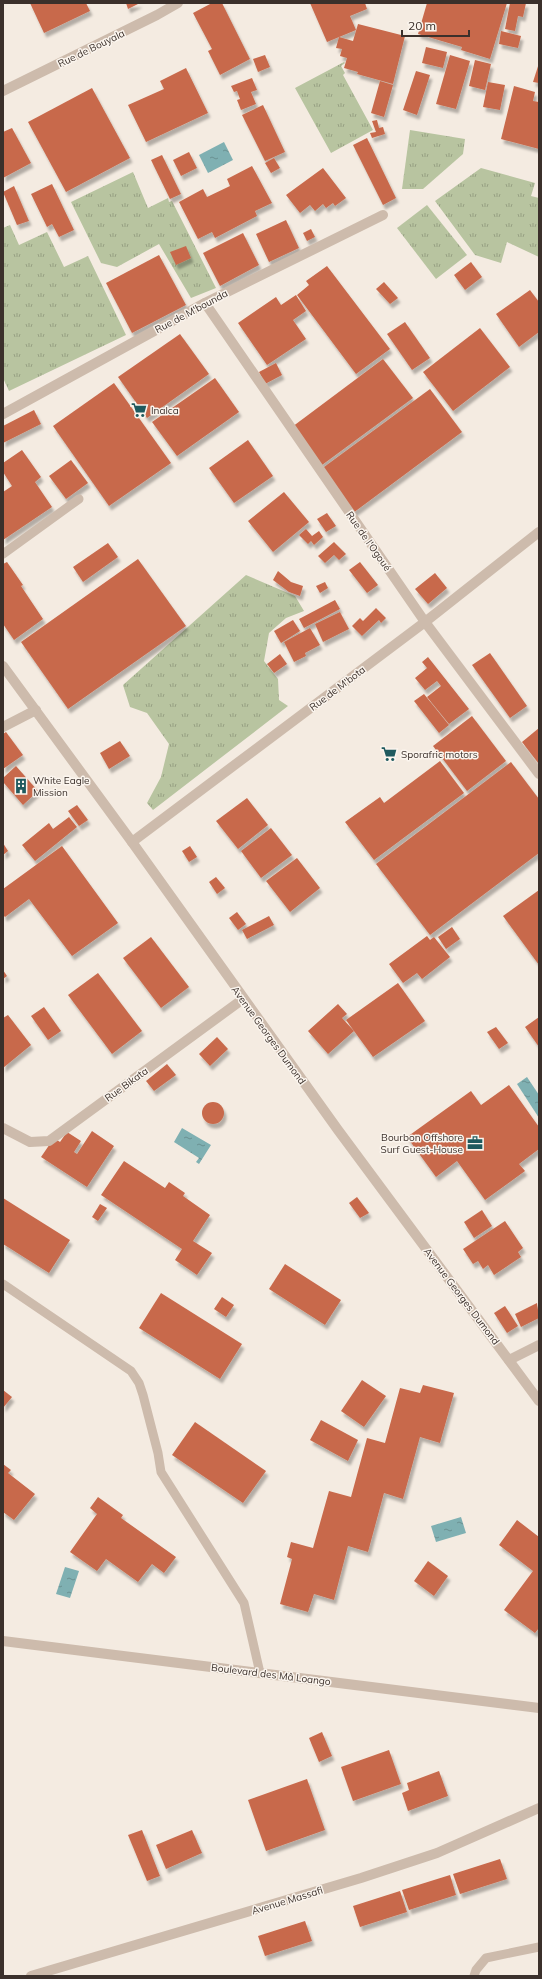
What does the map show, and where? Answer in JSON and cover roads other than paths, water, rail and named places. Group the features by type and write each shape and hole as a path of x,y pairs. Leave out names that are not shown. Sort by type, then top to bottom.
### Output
{"street":[{"name":"Rue de Bouyala","path":"3,90 150,19 178,3"},
{"name":"Rue de M'bounda","path":"3,414 205,303 383,215"},
{"name":"Rue de l'Ogoué","path":"205,303 425,622 539,774"},
{"name":"Rue de M'bota","path":"132,842 425,622 539,532"},
{"name":"Avenue Georges Dumond","path":"3,666 132,842 338,1130 539,1401"},
{"path":"3,728 36,710"},
{"name":"Rue Bikata","path":"3,1128 30,1142 49,1141 244,999"},
{"path":"510,1360 539,1345"},
{"name":"Boulevard des Mâ Loango","path":"3,1641 539,1708"},
{"name":"Avenue Massafi","path":"30,1976 361,1878 437,1853 539,1808"}],"lane":[{"path":"3,554 79,499"},
{"path":"3,1284 130,1372 139,1383 158,1453 161,1472 244,1603 260,1673"},
{"path":"474,1976 476,1970 486,1958 539,1946"}],"water":[{"path":"224,142 233,160 208,173 199,155"},
{"path":"527,1077 539,1095 539,1118 517,1084"},
{"path":"182,1128 211,1145 199,1164 196,1162 199,1158 174,1142"},
{"path":"461,1517 466,1533 436,1542 431,1526"},
{"path":"65,1567 79,1571 70,1598 56,1594"}],"place":[{"name":"Inalca","path":"139,410"},
{"name":"Sporafric motors","path":"389,754"},
{"name":"White Eagle Mission","path":"21,786"},
{"name":"Bourbon Offshore Surf Guest-House","path":"475,1143"}]}
